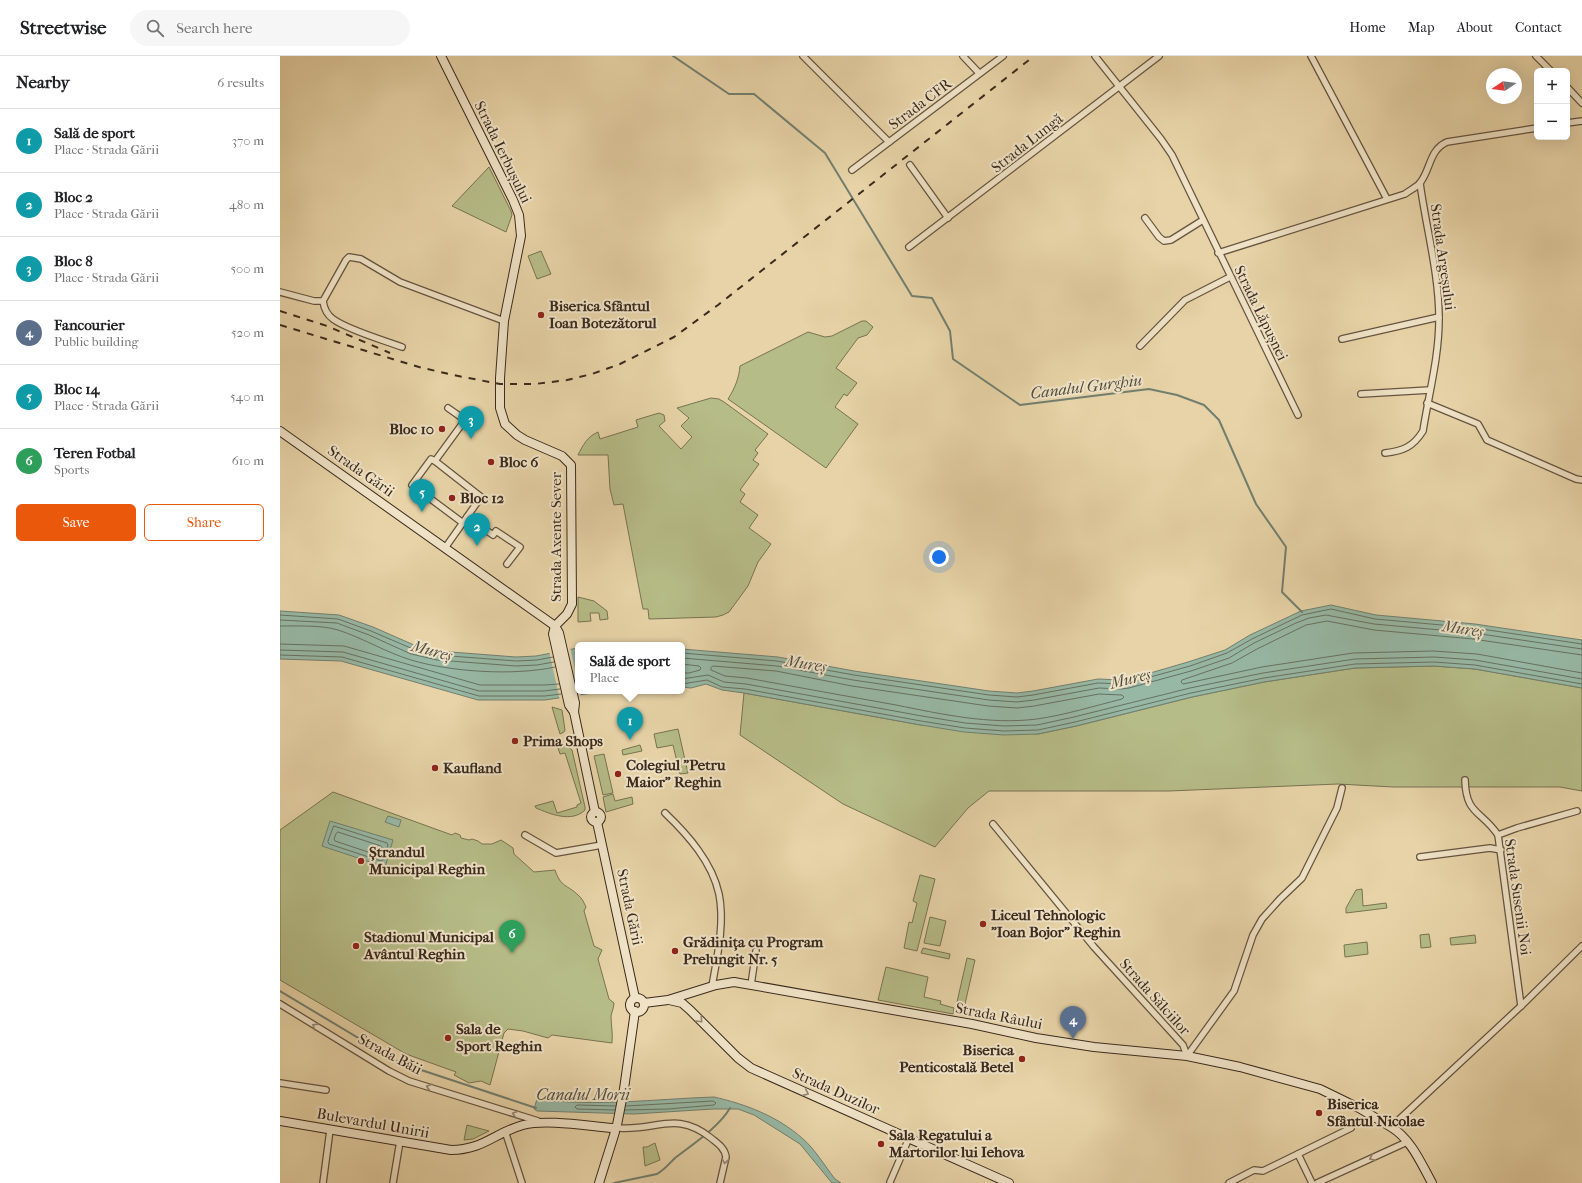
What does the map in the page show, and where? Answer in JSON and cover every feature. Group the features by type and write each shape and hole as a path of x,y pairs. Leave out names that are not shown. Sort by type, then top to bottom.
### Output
{"main road":[{"name":"Strada Ierbușului","path":"441,56 513,200 520,220 521,236 504,321 500,384"},
{"name":"Strada Axente Sever","path":"500,384 500,408 505,424 525,440 562,456 570,465 572,604 556,631"},
{"name":"Strada Gării","path":"280,431 445,548 556,631 595,812 592,814 591,818 597,822 635,998"},
{"name":"Strada Râului","path":"644,1003 668,1000 712,986 734,982 972,1024 1036,1038 1094,1047 1187,1056 1240,1066 1320,1089 1359,1108 1391,1127 1407,1142 1432,1183"},
{"path":"635,998 640,999 644,1003 641,1010 635,1011 631,1009 631,1001 635,998"},
{"name":"Strada Duzilor","path":"668,1000 678,1001 690,1010 738,1058 751,1068 1009,1183"},
{"path":"599,1183 616,1126 623,1094 635,1011"},
{"name":"Bulevardul Unirii","path":"280,1121 445,1150 461,1150 481,1145 505,1131 526,1124 542,1122 616,1126"}],"street":[{"path":"803,56 889,142"},
{"path":"963,56 979,73"},
{"name":"Strada CFR","path":"852,170 1003,56"},
{"name":"Strada Lăpușnei","path":"1095,56 1161,139 1172,156 1298,415"},
{"name":"Strada Lungă","path":"909,248 1159,56"},
{"path":"1311,56 1387,199"},
{"path":"1536,56 1548,68"},
{"path":"1570,90 1582,103"},
{"path":"1570,123 1582,121"},
{"name":"Strada Argeșului","path":"1218,253 1405,194 1420,182 1434,152 1437,148 1447,142 1534,128"},
{"path":"910,165 948,218"},
{"name":"Strada Argeșului","path":"1385,453 1396,452 1407,448 1417,441 1423,431 1437,348 1439,317 1438,289 1420,182"},
{"path":"1145,218 1159,238 1166,241 1171,240 1203,220"},
{"path":"402,347 343,325 332,319 325,312 323,301 349,257 361,259 400,282 504,321"},
{"path":"1140,346 1185,300 1230,277"},
{"path":"280,292 314,301 323,301"},
{"path":"1342,339 1439,317"},
{"path":"1361,394 1430,390"},
{"path":"1427,403 1478,424 1487,440 1576,479 1582,480"},
{"path":"448,408 465,420 476,420"},
{"name":"Strada Gării","path":"463,523 412,485 432,459 435,461 465,420"},
{"path":"435,461 481,497 445,548"},
{"path":"467,517 493,535 496,531 520,547 507,564"},
{"name":"Strada Susenii Noi","path":"1465,780 1466,793 1470,805 1474,811 1486,819 1498,835 1521,1006"},
{"name":"Strada Sălciilor","path":"1187,1056 1234,990 1253,935 1259,924 1280,899 1297,884 1308,868 1337,808 1342,788"},
{"path":"1498,835 1577,811"},
{"path":"665,813 686,833 700,854 712,876 718,894 720,931 712,986"},
{"name":"Strada Sălciilor","path":"993,824 1094,947 1183,1045 1187,1056"},
{"path":"525,835 556,853 602,845"},
{"path":"1420,857 1490,848 1501,850"},
{"path":"1391,1127 1521,1006 1582,946"},
{"path":"751,985 756,951"},
{"name":"Strada Băii","path":"280,1004 389,1071 409,1081 542,1122"},
{"path":"280,1083 326,1090"},
{"path":"616,1126 631,1129 668,1123 681,1123 694,1126 724,1150 726,1157 720,1183"},
{"path":"1229,1183 1254,1170 1263,1171 1351,1128"},
{"path":"323,1183 330,1130"},
{"path":"505,1131 522,1183"},
{"path":"890,1182 909,1138"},
{"path":"393,1183 400,1141"},
{"path":"1317,1183 1407,1142"},
{"path":"1298,1154 1312,1183"}],"green space":[{"path":"489,167 511,211 512,215 506,232 452,206"},
{"path":"541,251 551,274 537,279 528,256"},
{"path":"862,321 866,321 873,327 867,335 858,338 836,368 857,383 847,396 844,394 835,407 858,424 826,468 728,399 733,391 739,375 740,366 808,332 825,337 832,336"},
{"path":"711,398 719,399 724,402 768,434 755,450 758,453 753,460 759,464 740,490 745,494 740,502 758,515 749,528 771,544 758,562 748,586 729,612 716,617 649,619 648,609 643,609 623,504 614,505 610,489 608,455 578,455 588,439 594,434 598,432 600,439 638,427 636,420 659,413 664,415 665,421 659,426 681,449 692,437 681,426 689,418 677,408"},
{"path":"578,597 594,601 607,611 608,619 600,620 599,613 590,613 591,621 578,622"},
{"path":"1434,666 1475,669 1582,688 1582,791 1560,787 1393,787 1338,784 1169,791 989,791 968,808 935,847 843,804 740,735 744,693 921,725 1038,734 1192,697 1264,682 1355,668"},
{"path":"552,707 562,710 565,730 560,734"},
{"path":"678,729 688,773 680,774 673,745 657,748 654,734"},
{"path":"640,745 642,751 623,755 622,750"},
{"path":"567,746 572,750 585,810 580,814 567,817 548,813 536,808 535,806 553,801 557,813 577,807 577,805 581,803 565,753 560,754 558,748"},
{"path":"604,754 613,793 603,795 594,756"},
{"path":"333,792 452,835 455,833 460,835 461,838 478,841 482,844 492,844 501,840 513,848 514,854 534,872 555,870 562,883 575,892 583,901 586,907 584,911 594,946 602,950 598,959 609,999 614,1003 611,1016 612,1043 552,1035 548,1038 523,1031 508,1029 504,1033 490,1085 481,1081 469,1083 454,1075 456,1072 406,1054 280,980 280,830"},
{"path":"613,794 615,801 632,797 633,804 606,812 603,797"},
{"path":"920,875 935,879 917,951 904,948 909,922 912,923 917,903 913,901"},
{"path":"1362,889 1363,906 1386,903 1387,908 1346,913 1346,908 1356,890"},
{"path":"930,917 946,921 940,946 924,943"},
{"path":"1429,934 1431,947 1421,948 1420,935"},
{"path":"1475,935 1476,943 1451,945 1450,938"},
{"path":"1367,942 1368,954 1345,957 1344,945"},
{"path":"923,948 950,954 949,959 921,953"},
{"path":"967,958 975,960 965,1004 957,1002"},
{"path":"886,967 928,977 924,997 941,1001 940,1004 954,1008 953,1014 878,1000"},
{"path":"467,1125 489,1131 473,1139 464,1140"},
{"path":"655,1143 660,1160 645,1166 643,1147 647,1147"}],"water":[{"name":"Mureș","path":"1331,605 1376,615 1475,624 1582,640 1582,688 1475,669 1434,666 1355,668 1264,682 1192,697 1038,734 1004,735 964,732 921,725 722,690 706,684 691,688 685,687 685,649 778,657 854,671 989,691 1017,693 1098,679 1122,680 1225,650 1250,635 1301,611"},
{"name":"Mureș","path":"280,611 339,615 373,627 414,645 438,651 516,657 536,656 575,649 575,694 586,694 545,700 478,700 341,661 280,659"},
{"path":"388,816 401,820 399,827 385,822"},
{"path":"330,821 393,840 385,867 322,846"},
{"path":"714,1097 749,1107 782,1123 811,1147 835,1179 841,1183 832,1183 800,1144 754,1115 738,1109 713,1109 634,1114 537,1111 534,1109 537,1099 581,1102 626,1102"}],"pier":[{"path":"570,647 575,670 575,694 580,694 581,697 560,701 549,651"}],"waterway":[{"name":"Canalul Gurghiu","path":"673,56 729,94 754,94 825,153 912,296 932,298 950,331 953,359 1020,405 1149,389 1177,395 1204,405 1219,420 1256,504 1286,547 1282,592 1302,612"},
{"name":"Canalul Morii","path":"280,991 400,1063 536,1108"},
{"path":"614,1183 657,1174 713,1128 730,1108"}],"railway":[{"path":"280,325 419,367 500,384 535,384 567,380 592,374 620,364 674,337 718,305 1034,56"},
{"path":"280,311 327,326 390,353"}],"place":[{"name":"Biserica Sfântul Ioan Botezătorul","path":"541,315"},
{"name":"Bloc 10","path":"442,429"},
{"name":"Bloc 8","path":"471,439"},
{"name":"Bloc 6","path":"491,462"},
{"name":"Bloc 12","path":"452,498"},
{"name":"Bloc 14","path":"422,512"},
{"name":"Bloc 2","path":"477,546"},
{"name":"Sală de sport","path":"630,740"},
{"name":"Prima Shops","path":"515,741"},
{"name":"Kaufland","path":"435,768"},
{"name":"Colegiul \"Petru Maior\" Reghin","path":"618,774"},
{"name":"Ștrandul Municipal Reghin","path":"361,861"},
{"name":"Liceul Tehnologic \"Ioan Bojor\" Reghin","path":"983,924"},
{"name":"Stadionul Municipal Avântul Reghin","path":"356,946"},
{"name":"Grădinița cu Program Prelungit Nr. 5","path":"675,951"},
{"name":"Teren Fotbal","path":"512,953"},
{"name":"Sala de Sport Reghin","path":"448,1038"},
{"name":"Fancourier","path":"1073,1039"},
{"name":"Biserica Penticostală Betel","path":"1022,1059"},
{"name":"Biserica Sfântul Nicolae","path":"1319,1113"},
{"name":"Sala Regatului a Martorilor lui Iehova","path":"881,1144"}]}
